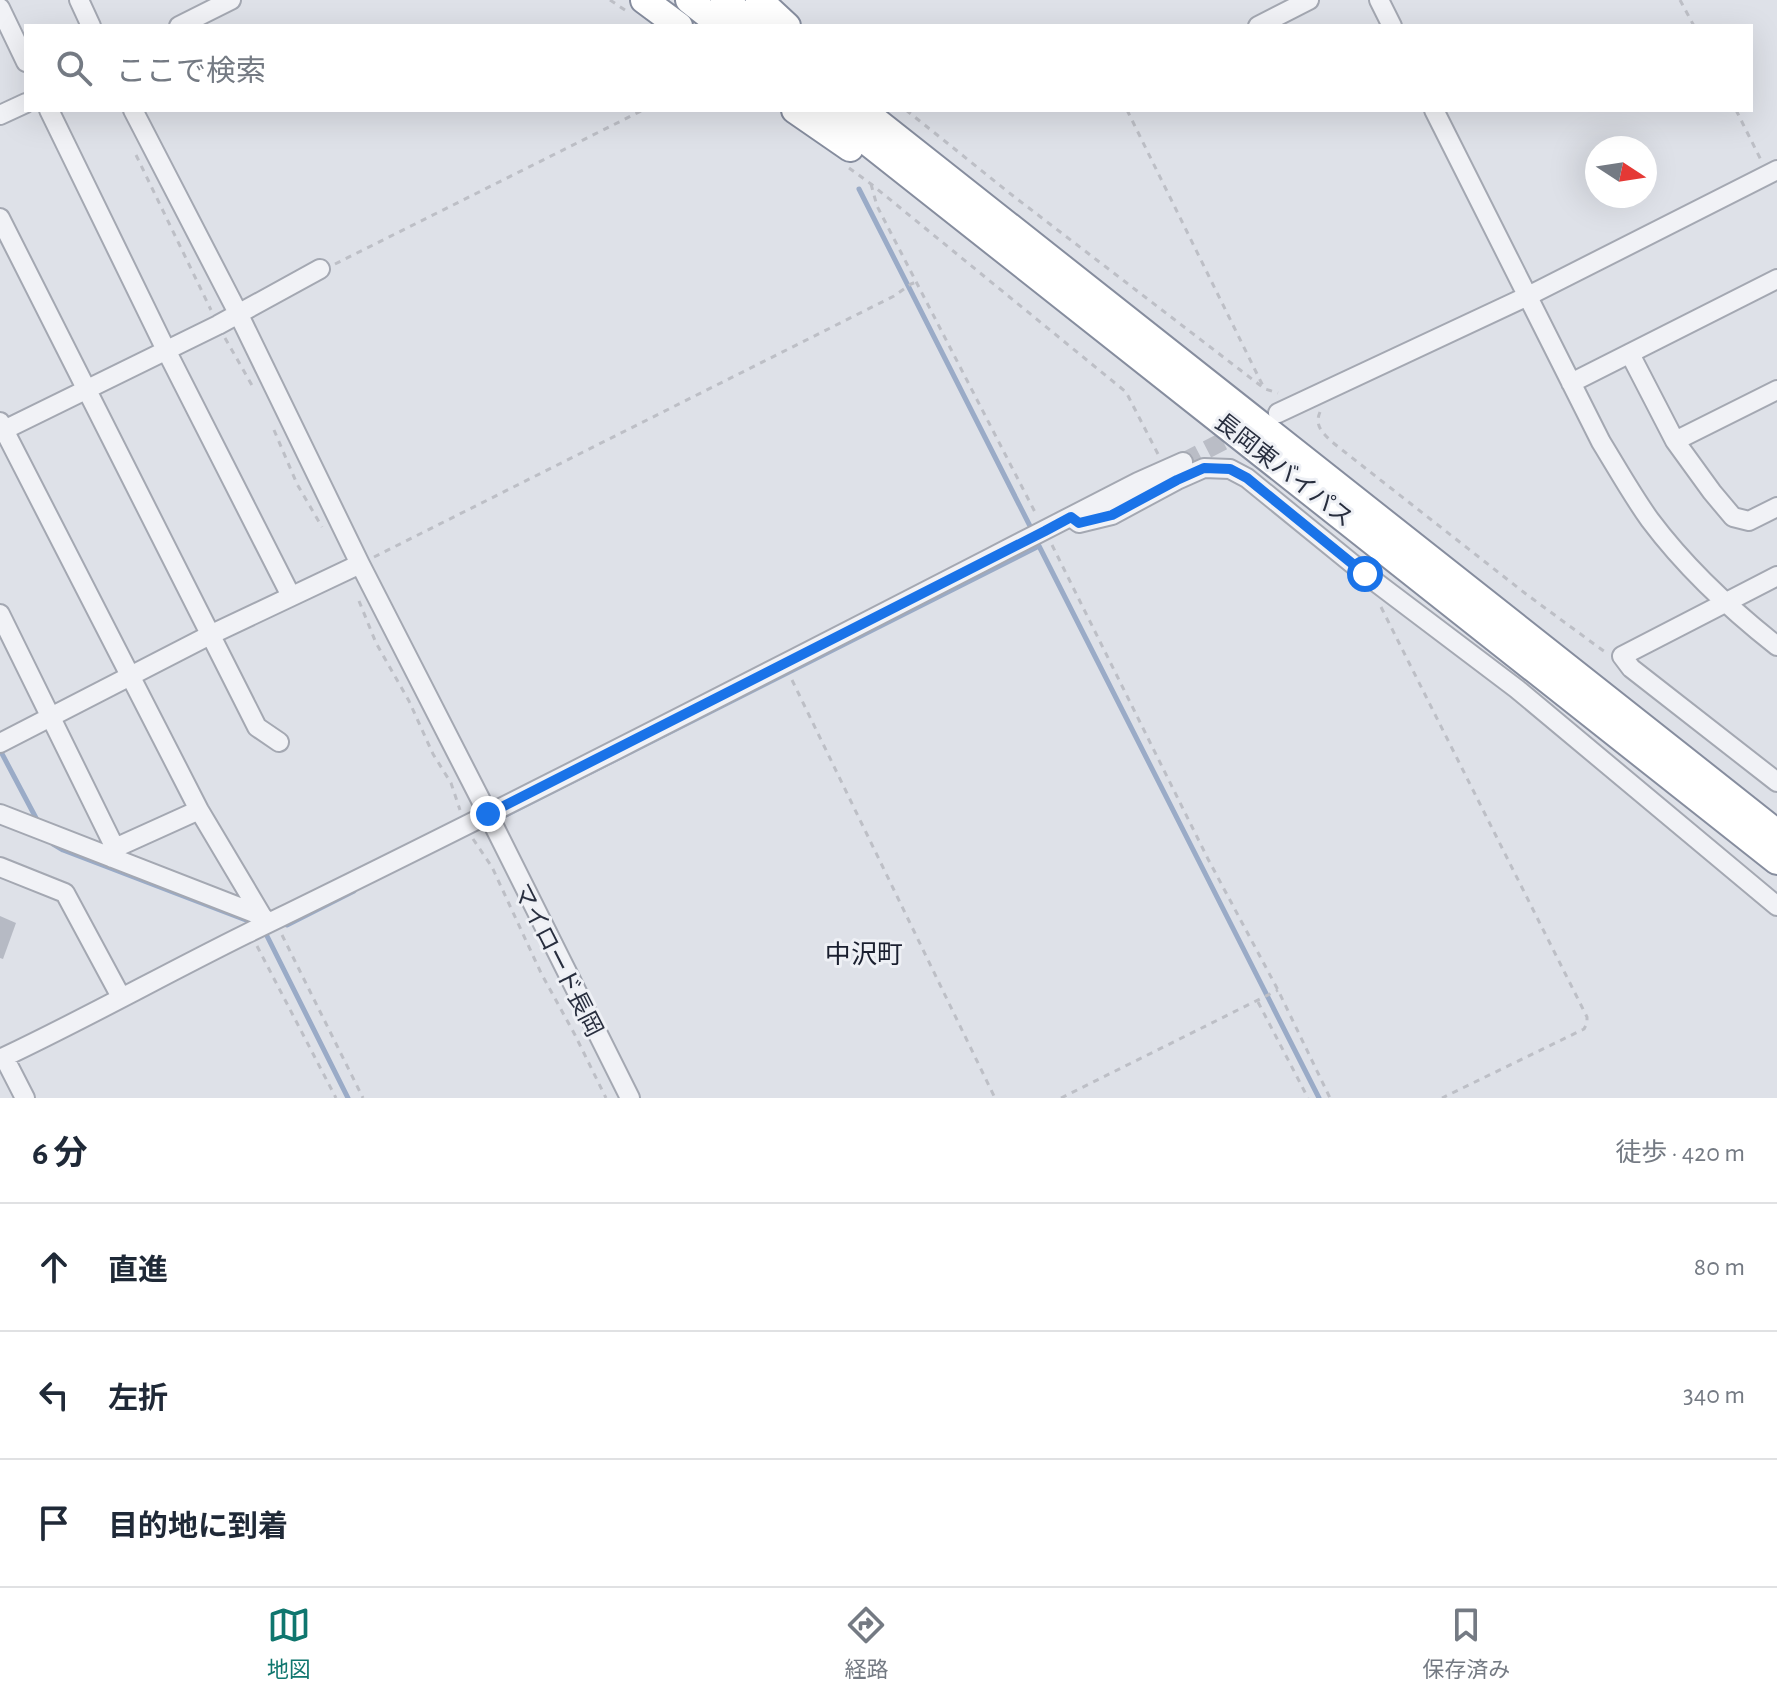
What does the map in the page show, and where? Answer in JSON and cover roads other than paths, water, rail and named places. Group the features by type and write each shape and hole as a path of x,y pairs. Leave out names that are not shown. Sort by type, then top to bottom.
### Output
{"highway":[{"path":"644,0 676,24"},
{"path":"689,0 719,24"},
{"path":"724,0 754,24"},
{"path":"759,0 785,24"},
{"path":"798,112 1076,307"},
{"name":"長岡東バイパス","path":"830,112 1777,861"},
{"name":"長岡東バイパス","path":"865,112 1777,833"},
{"path":"889,112 1102,282 1327,477"}],"street":[{"path":"79,0 90,24"},
{"path":"183,24 231,0"},
{"path":"1262,24 1309,0"},
{"path":"1379,0 1391,24"},
{"path":"0,8 24,58"},
{"path":"0,115 24,104"},
{"path":"50,112 291,596"},
{"path":"134,112 238,313 360,564 630,1098"},
{"path":"1435,112 1601,442 1649,519 1724,602 1777,646"},
{"path":"1278,413 1528,296 1773,173"},
{"path":"0,218 257,727 279,742"},
{"path":"269,920 199,810 1,428 86,391 218,325 320,269"},
{"path":"1571,383 1777,279"},
{"path":"1630,354 1675,441 1733,517 1749,521 1777,507"},
{"path":"1675,441 1777,390"},
{"path":"25,1098 2,1058 269,920 491,819 1138,482 1183,462"},
{"path":"1071,517 1079,523 1112,515 1204,468 1230,469 1247,478 1365,574 1517,689 1777,906"},
{"path":"0,743 210,635 360,564"},
{"path":"1777,576 1622,656 1631,668 1777,782"},
{"path":"0,614 114,853"},
{"path":"114,853 199,810"},
{"path":"0,814 114,853 269,920"},
{"path":"0,867 65,893 121,997"}],"waterway":[{"path":"859,189 1031,528"},
{"path":"496,820 1039,546 1319,1098"},
{"path":"0,750 36,818"},
{"path":"53,844 251,922"},
{"path":"287,925 354,891"},
{"path":"267,936 348,1098"}],"tunnel":[{"path":"1183,462 1243,431"}],"district":[{"name":"中沢町","path":"864,954"}]}
